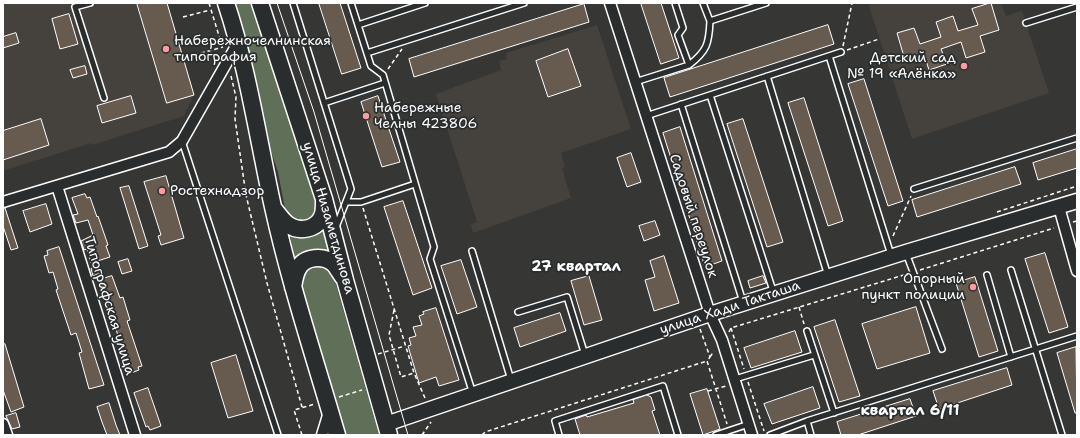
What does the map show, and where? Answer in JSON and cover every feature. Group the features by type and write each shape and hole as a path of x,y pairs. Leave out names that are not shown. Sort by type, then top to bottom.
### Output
{"main road":[{"path":"226,3 238,41 273,208 293,287 325,406 337,435"},
{"name":"улица Низаметдинова","path":"260,3 324,198 334,232 345,280 388,429"},
{"path":"273,208 286,223 296,229 307,229 316,223 323,214 324,198"},
{"name":"улица Хади Такташа","path":"388,429 473,394 703,316 829,277 890,252 906,252 1077,201"},
{"path":"293,287 298,268 306,261 315,258 325,259 334,264 345,280"}],"street":[{"name":"Садовый переулок","path":"610,3 646,116 703,316 722,340 752,435"},
{"path":"3,202 168,152 182,141 238,41"},
{"name":"Типографская улица","path":"57,186 135,435"},
{"path":"1058,207 1077,271"},
{"path":"322,435 325,406"},
{"path":"3,424 6,435"}],"lane":[{"path":"90,3 75,7 104,98"},
{"path":"293,3 351,190 334,232"},
{"path":"351,3 371,66 383,75 434,247 430,259 473,394"},
{"path":"358,25 426,3"},
{"path":"367,52 524,3"},
{"path":"676,3 683,28 678,35 689,65"},
{"path":"635,82 689,65 706,49 709,42 710,21 703,3"},
{"path":"710,21 766,3"},
{"path":"1026,23 1077,7"},
{"path":"646,116 841,52"},
{"path":"829,56 890,252"},
{"path":"767,76 829,277"},
{"path":"324,103 385,83"},
{"path":"710,94 774,294"},
{"path":"681,104 744,304"},
{"path":"914,189 1077,138"},
{"path":"182,141 278,435"},
{"path":"346,202 361,202 415,184"},
{"path":"472,251 512,381"},
{"path":"906,252 942,349"},
{"path":"1011,270 1062,435"},
{"path":"987,276 1011,357"},
{"path":"518,312 567,297 585,356"},
{"path":"807,332 834,413"},
{"path":"770,435 807,421 1077,336"},
{"path":"735,381 814,355"},
{"path":"559,435 555,421 663,386 678,435"},
{"path":"807,421 812,435"},
{"path":"716,435 749,424"}],"path":[{"path":"209,3 223,47 236,97 236,120 246,196 266,283 302,407"},
{"path":"841,52 852,3"},
{"path":"183,18 211,9"},
{"path":"841,52 879,39"},
{"path":"383,75 402,48 404,41"},
{"path":"194,55 223,47"},
{"path":"890,252 914,189"},
{"path":"361,202 414,374 426,400"},
{"path":"731,328 1077,221"},
{"path":"394,308 389,335 401,377 414,374"},
{"path":"799,308 807,332"},
{"path":"482,435 485,432 707,361 710,357 703,316"},
{"path":"378,354 405,346"},
{"path":"707,361 729,431"},
{"path":"708,391 735,381"},
{"path":"339,397 366,389"},
{"path":"302,435 294,410 302,407 325,406"},
{"path":"422,435 432,420"}],"shaded area":[{"path":"3,3 167,3 194,95 184,116 92,145 91,143 3,171"},
{"name":"Детский сад № 19 «Алёнка»","path":"868,3 1001,3 1006,16 1022,11 1049,93 912,139"},
{"path":"597,25 631,129 561,153 565,167 562,168 571,198 473,233 471,224 477,222 436,94 501,70 499,61 507,59 506,53"}],"green space":[{"path":"233,3 253,3 315,193 319,210 315,216 300,224 286,214 278,172 264,130 247,42"},
{"path":"323,226 330,257 295,264 290,235 300,237 308,236"},
{"path":"322,266 332,274 335,281 379,435 342,435 299,285 307,270"}],"building":[{"name":"Набережночелнинская типография","path":"137,3 167,3 194,95 167,103"},
{"path":"319,3 340,3 361,68 342,74"},
{"path":"641,3 661,3 679,58 661,64"},
{"path":"991,3 999,30 980,36 985,52 966,58 961,42 941,49 947,64 929,70 924,54 905,60 897,33 914,28 920,44 941,37 936,22 953,16 958,31 978,25 972,9"},
{"path":"584,4 589,22 414,77 409,59"},
{"path":"69,14 78,44 60,49 52,19"},
{"path":"828,25 834,44 670,97 664,78"},
{"path":"16,33 19,43 3,48 3,37"},
{"path":"568,49 581,86 548,97 536,61"},
{"path":"85,66 87,74 73,78 70,70"},
{"path":"864,79 903,201 888,206 848,84"},
{"path":"131,96 136,113 102,123 97,106"},
{"path":"378,96 400,162 382,167 361,102"},
{"path":"804,98 843,221 828,226 788,103"},
{"path":"41,119 49,145 3,160 3,131"},
{"path":"743,119 783,242 767,247 727,124"},
{"path":"680,127 722,261 705,267 663,133"},
{"path":"1077,149 1077,168 1038,180 1033,163"},
{"path":"631,153 641,182 627,187 617,158"},
{"path":"1015,167 1021,184 917,217 912,200"},
{"path":"166,176 184,238 161,245 158,236 161,235 144,182"},
{"path":"129,186 148,246 139,249 120,188"},
{"path":"85,194 87,198 90,197 97,217 98,216 108,245 106,246 110,257 91,263 87,249 84,250 81,241 93,235 88,220 76,223 73,215 78,214 72,198"},
{"path":"403,201 432,288 413,295 384,207"},
{"path":"46,204 52,224 30,232 23,211"},
{"path":"3,208 5,208 18,248 11,250 3,226"},
{"path":"655,221 660,235 644,241 639,226"},
{"path":"59,247 104,385 89,389 79,353 82,352 76,333 71,335 56,290 58,289 53,272 49,273 44,256 48,255 47,251"},
{"path":"1045,253 1068,327 1049,333 1025,259"},
{"path":"664,256 679,303 654,311 645,280 655,277 650,261"},
{"path":"128,259 132,271 122,274 118,262"},
{"path":"461,260 477,307 457,314 441,266"},
{"path":"98,266 101,273 93,276 91,269"},
{"path":"112,276 120,298 123,297 130,320 127,321 142,366 138,367 139,370 131,373 130,369 127,370 115,325 99,280"},
{"path":"589,276 602,320 584,325 571,281"},
{"path":"763,276 766,283 750,288 748,281"},
{"path":"975,277 998,351 979,357 956,283"},
{"path":"916,307 930,353 877,369 862,324"},
{"path":"436,308 459,380 439,386 436,377 419,383 408,346 411,345 409,338 416,336 413,327 422,325 419,316 424,314 423,312"},
{"path":"560,313 566,331 520,347 514,328"},
{"path":"835,320 860,396 839,402 814,327"},
{"path":"795,331 802,352 751,368 744,348"},
{"path":"5,344 24,407 11,412 3,390 3,345"},
{"path":"1076,347 1077,413 1075,413 1057,353"},
{"path":"236,355 253,411 228,418 211,363"},
{"path":"1007,368 1012,385 939,409 933,391"},
{"path":"813,387 820,408 772,424 764,404"},
{"path":"148,388 161,426 150,430 148,426 146,427 134,393"},
{"path":"707,389 720,429 703,435 690,394"},
{"path":"647,395 651,397 655,410 652,411 660,435 580,435 575,419 586,415 587,417 634,403 633,400"},
{"path":"910,399 916,416 858,435 841,435 837,422"},
{"path":"109,403 120,435 107,435 102,422 97,407"},
{"path":"16,413 20,427 12,429 6,416"}],"tram line":[{"path":"277,3 314,112 408,435"}],"place":[{"name":"Набережночелнинская типография","path":"166,49"},
{"name":"Детский сад № 19 «Алёнка»","path":"964,66"},
{"name":"Набережные Челны 423806","path":"366,116"},
{"name":"Ростехнадзор","path":"162,191"},
{"name":"Опорный пункт полиции","path":"973,287"}],"district":[{"name":"27 квартал","path":"576,267"},
{"name":"квартал 6/11","path":"910,411"}]}
